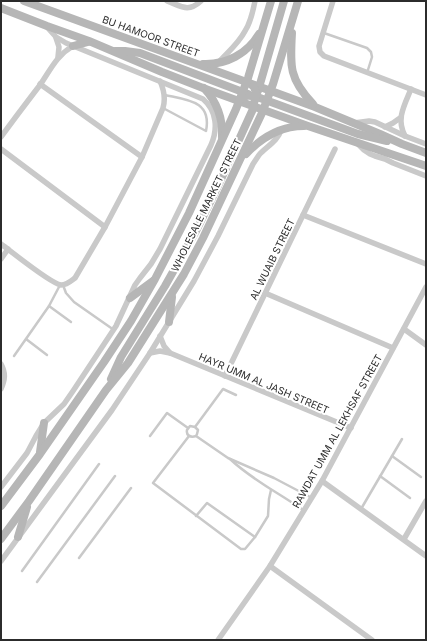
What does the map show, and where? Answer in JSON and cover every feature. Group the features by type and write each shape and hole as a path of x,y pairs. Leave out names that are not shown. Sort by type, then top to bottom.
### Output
{"main road":[{"name":"BU HAMOOR STREET","path":"24,1 315,106 403,140"},
{"name":"WHOLESALE MARKET STREET","path":"1,506 71,410 127,327 155,279 220,145 243,92 271,1"},
{"path":"106,390 121,357 165,286 196,231 217,188 254,106 284,1"},
{"name":"WHOLESALE MARKET STREET","path":"1,539 106,390 128,363 172,294 203,238 267,100 298,1"},
{"path":"1,8 89,41 203,88 308,126 426,166"},
{"path":"292,22 290,55 293,76 301,92 315,106"},
{"path":"193,62 206,64 218,63 234,58 247,49 258,36 264,25"},
{"path":"73,46 89,41"},
{"path":"112,51 140,53 358,134 403,140 426,153"},
{"path":"247,82 255,89 257,104 263,109"},
{"path":"203,88 213,100 220,114 222,129 220,145"},
{"path":"239,101 244,96 264,96 268,94 270,90"},
{"path":"240,160 252,147 270,134 290,127 308,126"},
{"path":"130,298 155,279"},
{"path":"169,322 172,294"},
{"path":"40,454 44,423"},
{"path":"18,537 29,501"}],"street":[{"path":"167,1 190,8 196,6 201,1"},
{"path":"218,63 246,30 250,22 255,1"},
{"path":"333,1 319,46 320,52 324,56 426,95"},
{"path":"1,487 27,453 44,423 64,404 114,330 140,278 160,249 211,145 216,123 211,108 203,99 73,46 56,37 47,26"},
{"path":"56,37 59,47 58,57"},
{"path":"1,137 58,57 73,46"},
{"path":"1,244 51,281 61,285 70,283 75,278 105,227 142,157 165,102 165,95 160,81"},
{"path":"40,84 142,157"},
{"path":"165,95 173,86"},
{"path":"403,140 400,118 410,89"},
{"path":"385,127 400,118"},
{"path":"354,122 375,122 385,127 403,140 426,144"},
{"path":"1,561 112,410 150,353 194,281 215,243 253,164 258,156 274,142 281,130"},
{"path":"357,143 370,154 426,176"},
{"path":"1,149 105,227"},
{"name":"AL WUAIB STREET","path":"225,376 335,149"},
{"path":"303,215 426,264"},
{"path":"1,258 8,249"},
{"name":"RAWDAT UMM AL LEKHSAF STREET","path":"218,640 270,566 305,510 351,428 426,287"},
{"path":"265,294 393,348"},
{"path":"404,329 426,345"},
{"path":"160,336 164,346 170,353"},
{"name":"HAYR UMM AL JASH STREET","path":"150,353 160,351 170,353 351,428"},
{"path":"1,364 5,374 1,389"},
{"path":"322,481 426,556"},
{"path":"404,539 426,501"},
{"path":"270,566 372,640"}],"lane":[{"path":"323,33 367,48 371,52 372,57 367,73"},
{"path":"163,108 206,131 207,117 205,111 201,107 194,103 165,95"},
{"path":"14,356 49,306 61,285 74,302 114,330"},
{"path":"49,306 71,322"},
{"path":"26,339 47,355"},
{"path":"188,428 195,426 223,389 236,395"},
{"path":"150,436 167,414 188,428"},
{"path":"195,426 198,430 196,436"},
{"path":"188,428 187,432 189,436"},
{"path":"189,436 196,436 271,490 305,510"},
{"path":"189,436 152,483 241,549 245,549 255,537 268,516 271,490"},
{"path":"361,509 402,439"},
{"path":"392,456 421,477"},
{"path":"228,458 292,487 312,498"},
{"path":"22,571 99,464"},
{"path":"37,582 115,476"},
{"path":"380,476 410,498"},
{"path":"79,558 131,488"},
{"path":"196,516 207,503 255,537"}]}
